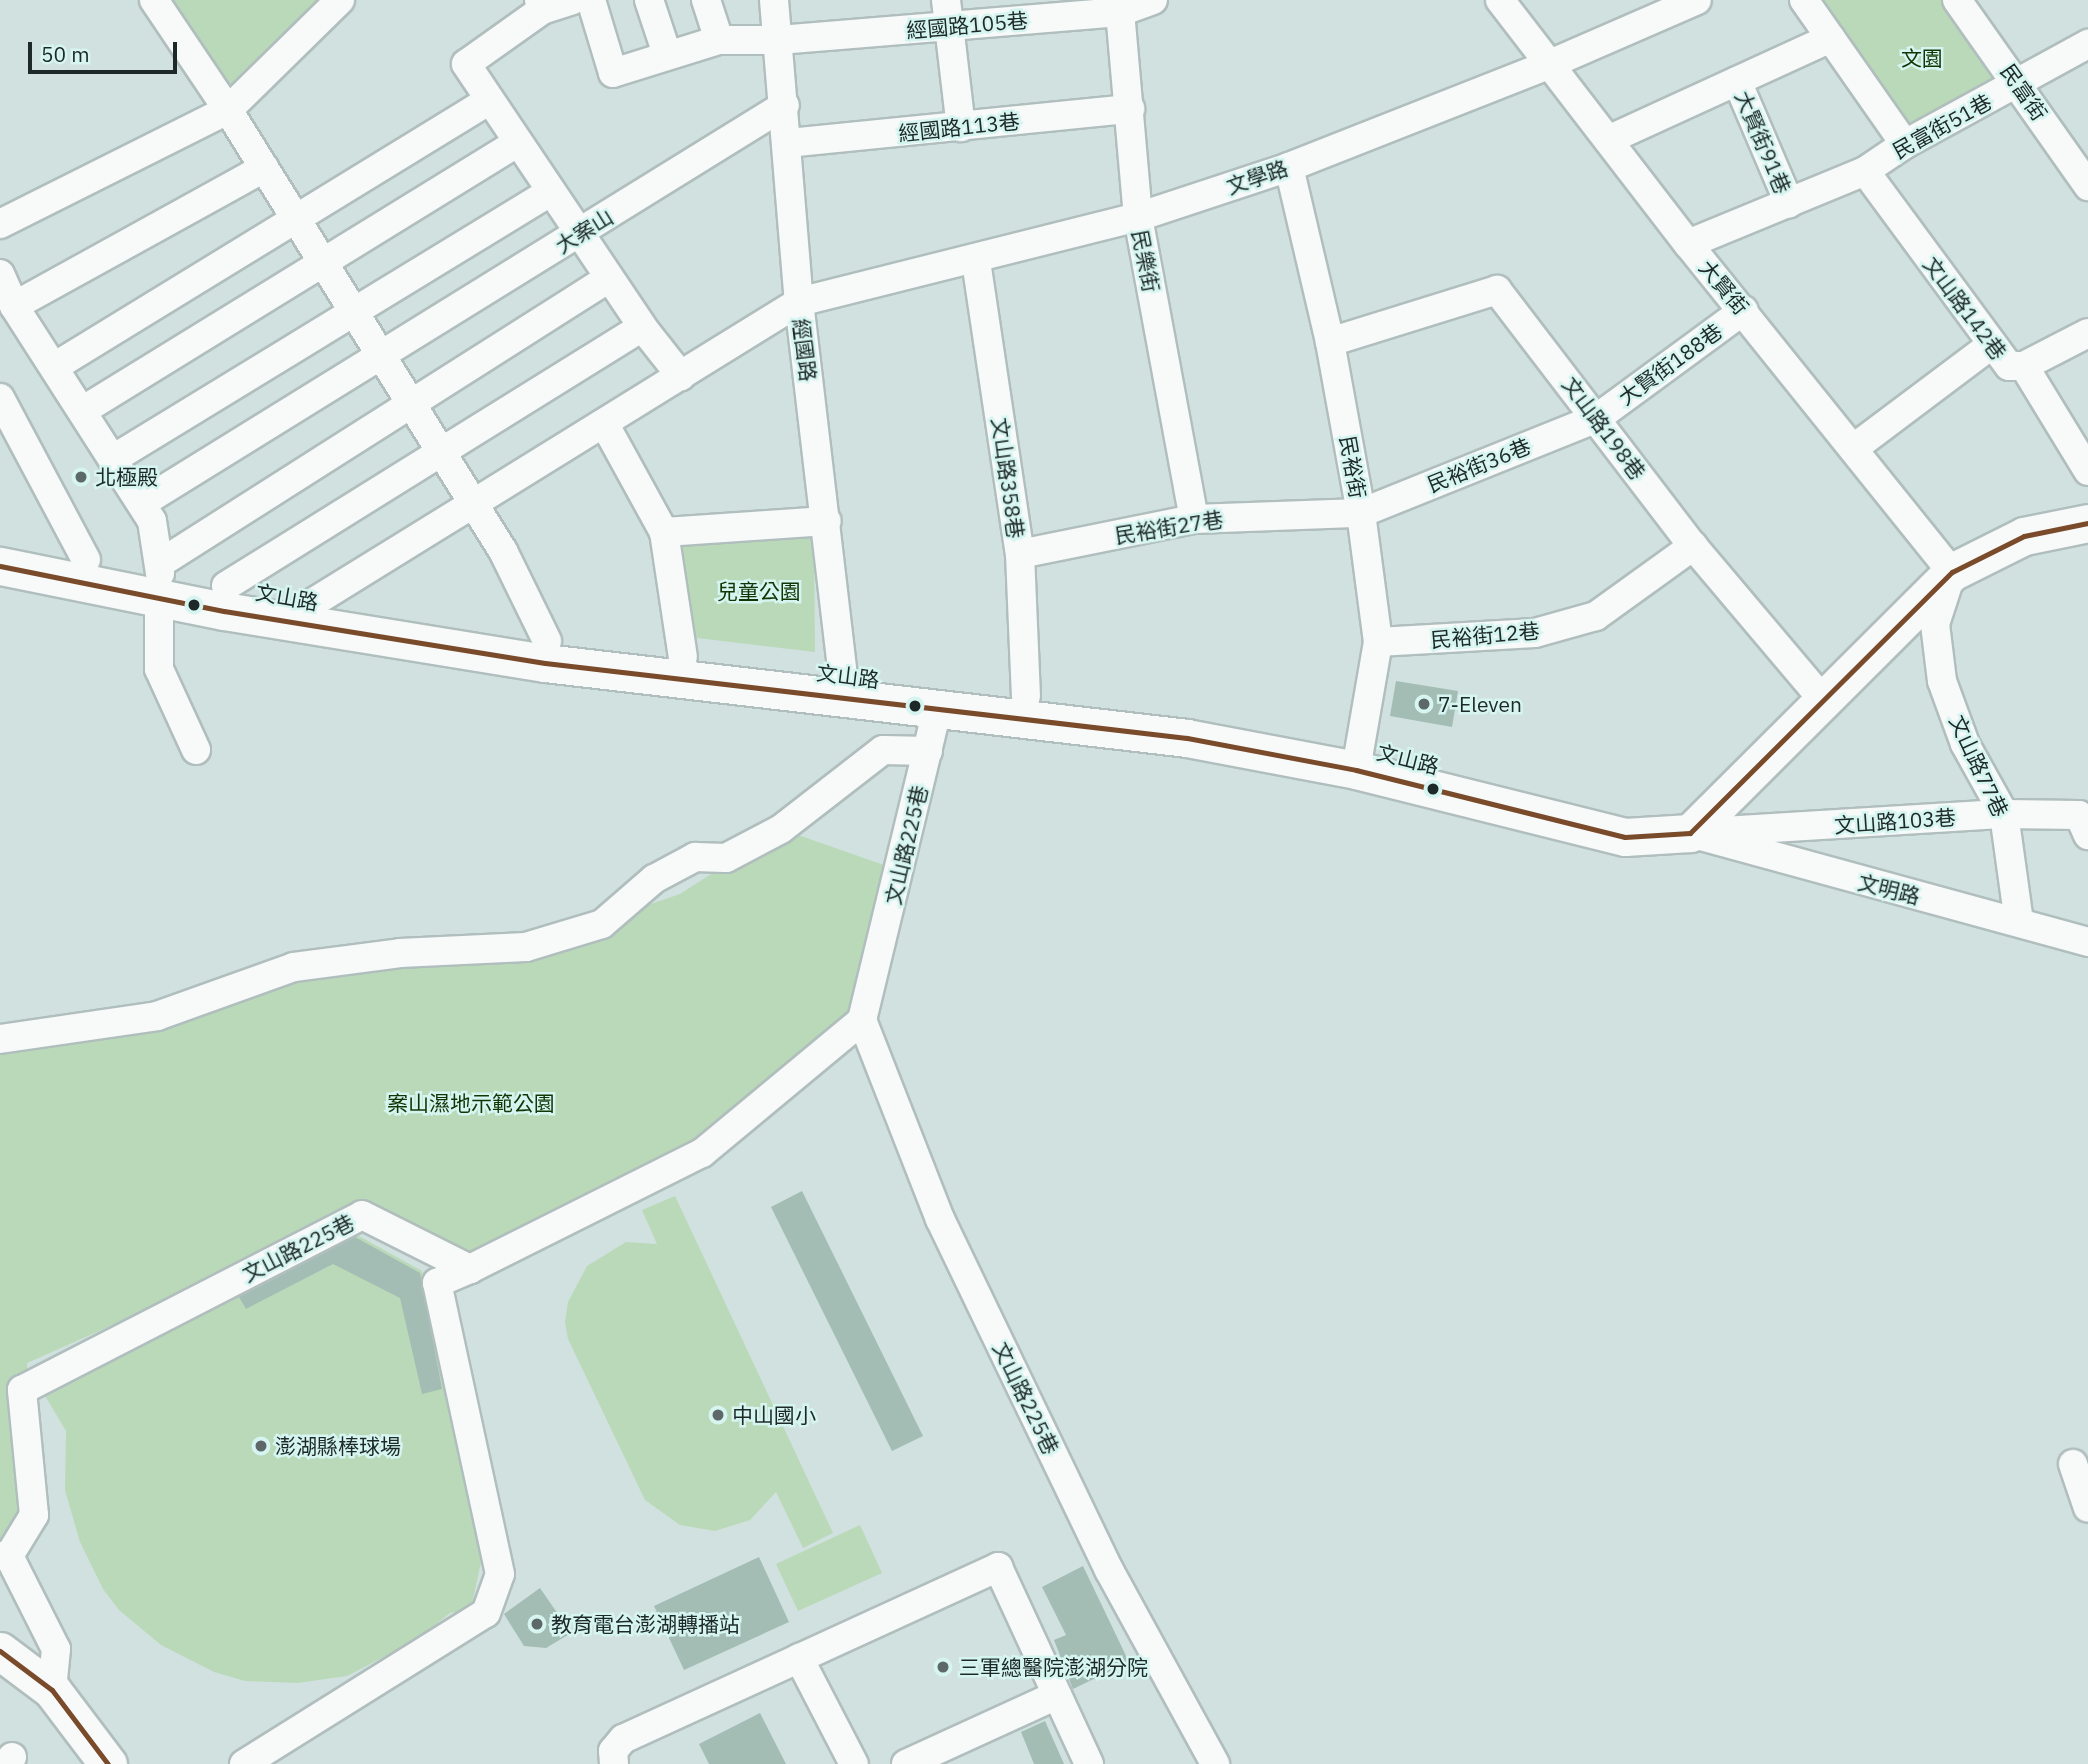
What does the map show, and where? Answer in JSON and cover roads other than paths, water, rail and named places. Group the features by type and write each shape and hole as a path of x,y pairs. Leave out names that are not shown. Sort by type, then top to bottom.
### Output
{"main road":[{"path":"1690,833 1952,572 2024,536 2088,523"},
{"name":"文山路","path":"0,544 86,559 159,578 546,652 841,687 1026,696 1192,715 1359,759 1634,814 1690,833"},
{"name":"文山路","path":"0,566 226,586 546,652 683,657 841,687 937,710 1359,759"},
{"path":"0,1651 52,1690 108,1764"}],"street":[{"path":"154,0 228,110 503,551 546,652"},
{"path":"0,224 228,110 340,0"},
{"path":"572,0 541,5 466,64 488,101 642,327 681,376"},
{"name":"經國路105巷","path":"590,0 613,73 719,40 779,40 948,13 1120,6 1153,0"},
{"path":"649,0 667,54"},
{"path":"706,0 719,40"},
{"name":"經國路","path":"774,0 785,105 799,302 827,521 841,687"},
{"name":"大賢街","path":"1500,0 1688,244 1744,310 1952,572"},
{"name":"文學路","path":"799,302 976,261 1138,217 1289,167 1550,64 1697,0"},
{"path":"1804,0 1905,144"},
{"name":"民富街","path":"1957,0 2020,84 2088,186"},
{"name":"民樂街","path":"1120,6 1138,217 1194,519"},
{"path":"948,13 961,127"},
{"path":"1608,140 1830,38"},
{"name":"民富街51巷","path":"1688,244 1865,171 1905,144 2020,84 2088,44"},
{"name":"大賢街91巷","path":"1737,81 1789,202"},
{"path":"54,366 488,101"},
{"name":"大案山","path":"142,503 785,105"},
{"name":"經國路113巷","path":"788,143 1130,109"},
{"path":"82,411 517,143"},
{"name":"民裕街","path":"1289,167 1330,342 1362,513 1378,642 1359,759"},
{"path":"14,306 264,168"},
{"name":"文山路142巷","path":"1865,171 1990,346 2009,366 2024,366 2088,471"},
{"path":"113,459 550,192"},
{"name":"文山路358巷","path":"976,261 1020,554 1026,696"},
{"path":"0,274 14,306 152,521 159,578 159,669 196,750"},
{"path":"159,578 413,406 609,278"},
{"name":"文山路198巷","path":"1330,342 1497,290 1693,546 1824,701"},
{"path":"314,603 799,302"},
{"name":"大賢街188巷","path":"1597,418 1744,310"},
{"path":"226,586 442,454 642,327"},
{"path":"2024,366 2088,333"},
{"path":"1854,448 1990,346"},
{"path":"0,398 86,559"},
{"name":"民裕街36巷","path":"1362,513 1597,418"},
{"path":"604,423 664,532 683,657"},
{"name":"民裕街27巷","path":"1020,554 1194,519 1362,513"},
{"path":"664,532 827,521"},
{"name":"民裕街12巷","path":"1378,642 1535,633 1596,616 1693,546"},
{"name":"文山路77巷","path":"1952,572 1935,624 1942,681 1965,744 2004,814 2019,922"},
{"name":"文山路225巷","path":"937,710 862,1020 940,1219 1109,1570 1215,1764"},
{"path":"0,1039 157,1016 294,967 400,953 526,947 564,936 602,924 654,879 695,857 726,858 781,829 883,750 928,751"},
{"name":"文山路103巷","path":"1690,833 2004,814 2085,814"},
{"name":"文明路","path":"1690,833 1787,863 2088,942"},
{"path":"244,1764 486,1613 500,1574 437,1283 702,1153 862,1020"},
{"name":"文山路225巷","path":"4,1556 34,1515 22,1390 362,1215 470,1269"},
{"path":"2073,1464 2088,1508"},
{"path":"4,1556 56,1649 52,1690"},
{"path":"614,1764 613,1751 623,1739 998,1567 1089,1764"},
{"path":"799,1658 854,1764"},
{"path":"906,1764 1057,1695"}],"place":[{"name":"北極殿","path":"81,477"},
{"name":"7-Eleven","path":"1424,704"},
{"name":"中山國小","path":"718,1415"},
{"name":"澎湖縣棒球場","path":"261,1446"},
{"name":"教育電台澎湖轉播站","path":"537,1624"},
{"name":"三軍總醫院澎湖分院","path":"943,1667"}],"park label":[{"name":"文園","path":"1922,58"},
{"name":"兒童公園","path":"759,591"},
{"name":"案山濕地示範公園","path":"471,1103"}]}
